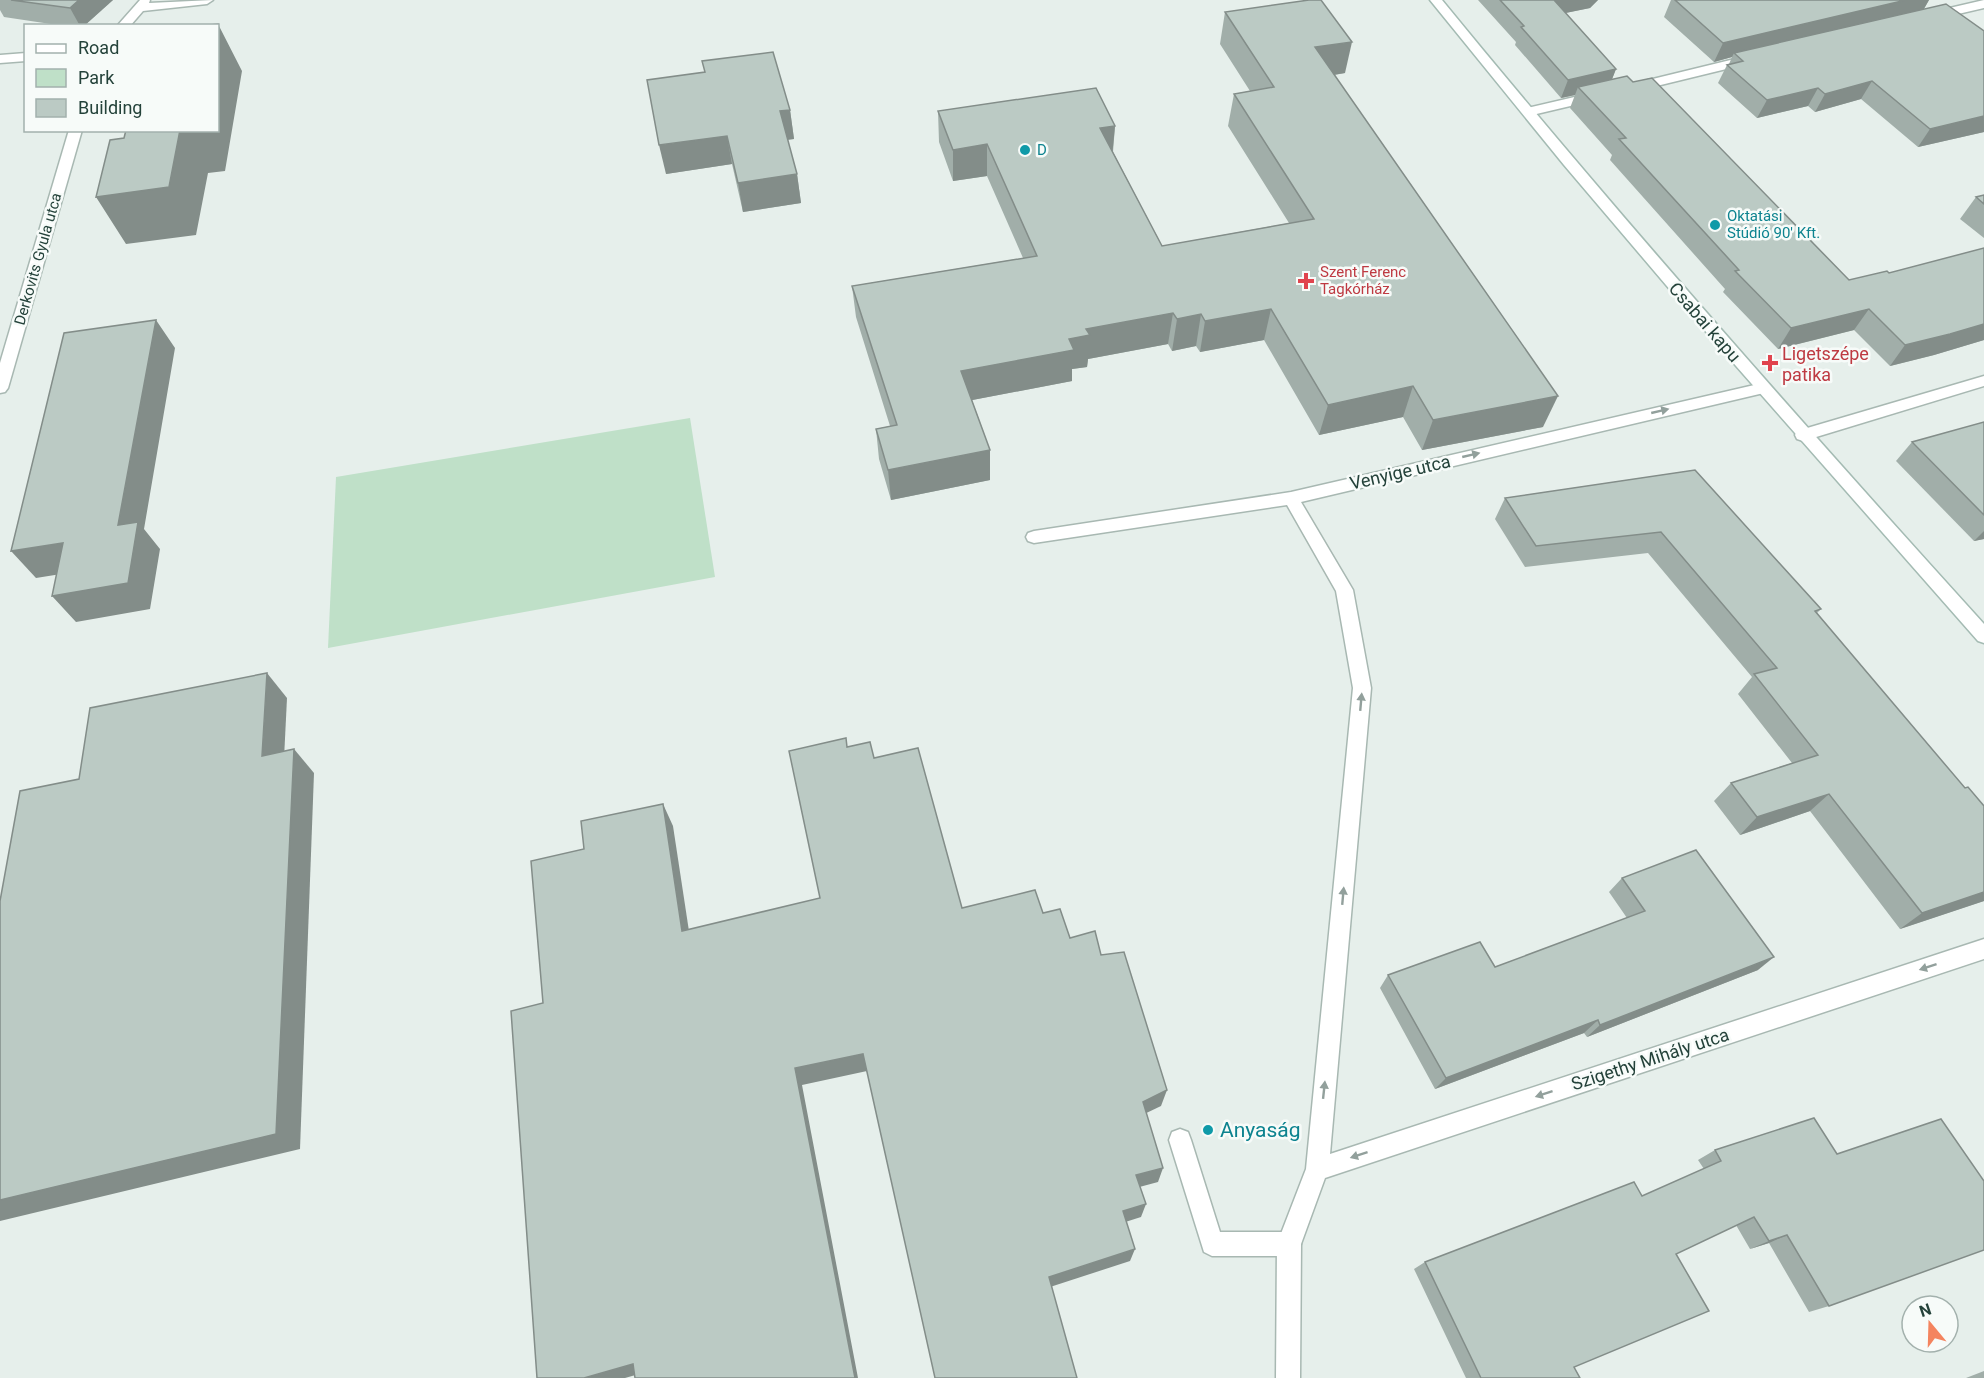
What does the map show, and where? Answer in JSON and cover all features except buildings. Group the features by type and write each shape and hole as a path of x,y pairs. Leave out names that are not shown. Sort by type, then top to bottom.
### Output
{"street":[{"path":"125,24 142,4 207,0"},
{"name":"Csabai kapu","path":"1436,0 1546,137 1762,388 1984,636"},
{"path":"1916,20 1984,4"},
{"path":"1528,112 1767,55"},
{"path":"0,59 24,57"},
{"name":"Derkovits Gyula utca","path":"0,388 75,132"},
{"path":"1803,435 1984,381"},
{"name":"Venyige utca","path":"1034,537 1291,498 1762,388"},
{"path":"1288,1378 1289,1244 1317,1169 1362,688 1344,590 1291,498"},
{"name":"Szigethy Mihály utca","path":"1317,1169 1984,949"},
{"path":"1180,1140 1212,1244 1289,1244"}],"green space":[{"path":"690,418 715,577 328,648 336,477"}],"place":[{"name":"D","path":"1025,150"},
{"name":"Oktatási Stúdió 90' Kft.","path":"1715,225"},
{"name":"Szent Ferenc Tagkórház","path":"1306,281"},
{"name":"Ligetszépe patika","path":"1770,363"},
{"name":"Anyaság","path":"1208,1130"}]}
